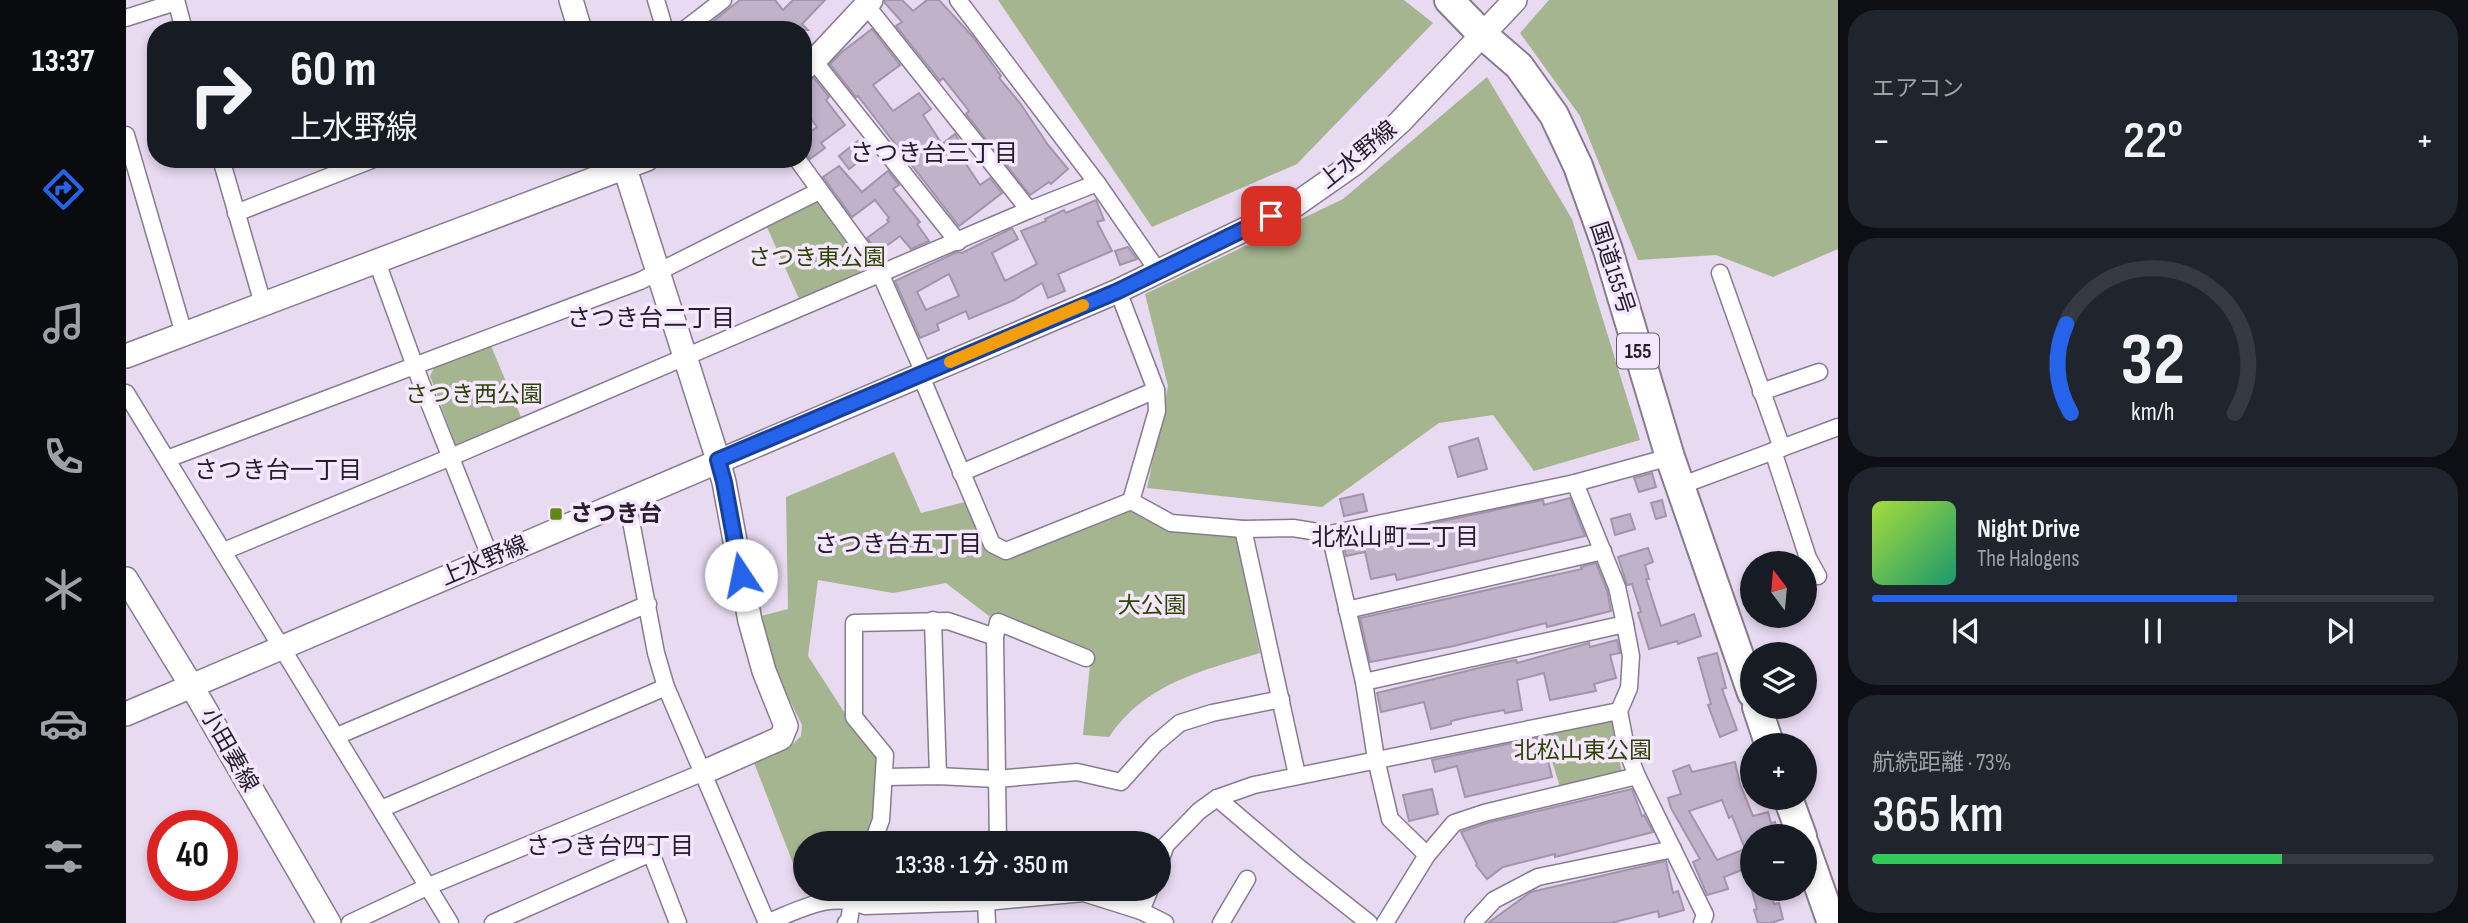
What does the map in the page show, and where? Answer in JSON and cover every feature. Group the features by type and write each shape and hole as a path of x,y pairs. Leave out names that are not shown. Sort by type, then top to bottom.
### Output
{"highway":[{"name":"国道155号","path":"1449,0 1519,66 1554,114 1578,166 1608,250 1670,457 1740,658"},
{"path":"1817,881 1832,923"}],"street":[{"path":"571,0 577,21"},
{"path":"656,0 662,21"},
{"path":"696,21 723,0"},
{"path":"958,0 1097,183 1158,271"},
{"name":"上水野線","path":"126,714 1118,291 1294,205 1355,163 1401,122 1516,0"},
{"path":"126,18 176,1 182,21"},
{"path":"812,61 869,3 1029,210"},
{"path":"812,70 958,242"},
{"path":"126,135 184,334"},
{"path":"224,168 262,304"},
{"path":"236,213 351,168"},
{"path":"126,356 377,262 613,168"},
{"path":"350,923 429,886 781,738 786,726 764,671 750,621 718,460 624,168"},
{"path":"803,168 880,273 992,544 1006,551 1131,501"},
{"path":"224,551 1097,183"},
{"path":"167,459 656,273 820,191"},
{"path":"377,262 491,559"},
{"path":"1720,273 1761,392 1808,558 1818,576"},
{"path":"1118,291 1156,390 1157,411 1131,501"},
{"path":"1761,392 1819,372"},
{"path":"961,472 1156,390"},
{"path":"126,393 450,923"},
{"path":"1680,486 1838,427"},
{"path":"1131,501 1171,523 1243,530 1293,528 1329,534 1575,483 1670,457"},
{"path":"1575,483 1618,587 1631,656 1629,688 1619,711 1626,748 1705,915 1702,923"},
{"path":"627,500 656,653 666,687 766,923 825,901"},
{"path":"1243,530 1297,775"},
{"path":"1329,534 1364,682 1376,759 1390,819 1427,855"},
{"path":"1347,610 1603,551"},
{"name":"小田妻線","path":"126,579 191,685 329,923"},
{"path":"337,736 648,604"},
{"path":"933,620 938,776"},
{"path":"877,831 881,820 885,755 855,717 854,623 948,621 995,637"},
{"path":"998,831 995,637 998,622 1086,658"},
{"path":"1364,682 1625,624"},
{"path":"381,809 666,687"},
{"path":"885,777 996,779 1077,772 1121,782 1155,744 1180,723 1212,713 1281,699"},
{"path":"1171,840 1199,811 1217,798 1254,785 1619,711"},
{"path":"1385,923 1427,855 1454,823 1483,813 1637,776"},
{"path":"1217,798 1369,923"},
{"path":"1473,923 1494,900 1538,877 1673,849"},
{"path":"493,923 651,853 678,923"},
{"path":"1221,923 1247,879"},
{"path":"846,923 852,901"},
{"path":"860,901 865,906 937,901"},
{"path":"987,923 994,901"},
{"path":"1109,901 1141,911 1165,923"},
{"path":"1141,911 1145,901"}],"green space":[{"path":"998,0 1404,0 1433,23 1297,164 1152,227"},
{"path":"1549,0 1838,0 1838,249 1773,277 1716,255 1638,260 1580,116 1520,33"},
{"path":"1487,77 1572,219 1640,440 1534,471 1493,415 1439,423 1322,507 1147,488 1168,386 1145,294 1343,199"},
{"name":"さつき東公園","path":"816,200 862,265 859,276 800,301 766,225"},
{"name":"さつき西公園","path":"491,346 521,417 456,446 430,376 434,368"},
{"name":"大公園","path":"894,452 921,513 965,502 985,551 1004,560 1125,511 1137,512 1168,531 1236,537 1260,653 1196,673 1157,691 1123,719 1109,737 1083,735 1091,655 997,615 989,616 946,583 893,593 818,580 808,656 848,718 876,751 881,770 876,816 870,831 793,831 793,863 753,760 793,744 801,736 802,725 771,663 761,616 788,609 786,497"},
{"name":"北松山東公園","path":"1608,715 1617,722 1615,746 1623,774 1560,787 1542,729"}],"building":[{"path":"740,0 775,0 783,10 793,0 825,0 805,21 713,21"},
{"path":"885,0 902,0 913,11 927,0 939,0 973,37 1001,76 999,78 1068,169 1051,184 1049,182 1030,195 966,114 969,111 943,78 940,81 896,26 902,22"},
{"path":"872,29 900,65 873,85 893,111 919,93 931,109 923,115 942,144 955,134 967,154 962,158 980,185 990,178 1002,193 959,226 830,64"},
{"path":"814,78 829,97 826,100 845,125 821,143 825,148 812,158 812,131 817,127 812,120"},
{"path":"858,141 868,155 849,169 839,156"},
{"path":"839,166 862,192 888,171 899,185 893,189 920,222 917,224 929,241 911,249 900,236 878,252 867,238 889,222 889,218 875,200 852,217 823,177"},
{"path":"1096,200 1104,220 1097,222 1112,251 1058,274 1065,291 1048,298 1042,283 1014,300 969,319 966,311 937,324 939,330 920,338 895,281 957,252 962,253 1012,228 1018,239 992,253 1005,281 1037,264 1021,231 1064,210 1066,213","holes":["949,274 959,296 926,310 917,292"]},
{"path":"1128,247 1137,259 1120,265 1115,251"},
{"path":"1478,438 1487,469 1458,477 1449,447"},
{"path":"1652,473 1656,487 1639,492 1634,478"},
{"path":"1363,494 1367,511 1344,516 1340,499"},
{"path":"1570,498 1585,536 1397,580 1395,574 1371,579 1365,552 1346,556 1343,542 1543,500 1544,505"},
{"path":"1662,500 1666,516 1656,519 1651,503"},
{"path":"1630,514 1635,529 1615,535 1611,519"},
{"path":"1648,548 1653,562 1645,565 1649,579 1646,579 1661,626 1694,614 1701,636 1678,644 1677,641 1649,649 1632,584 1627,585 1618,557"},
{"path":"1596,563 1607,590 1611,611 1547,627 1546,623 1454,646 1370,662 1360,618 1582,569 1581,567"},
{"path":"1617,640 1620,653 1610,655 1616,678 1594,684 1596,691 1550,700 1544,673 1517,680 1522,710 1505,713 1504,710 1468,717 1431,729 1424,702 1381,712 1377,693 1491,665 1516,660 1517,663 1589,643 1590,647"},
{"path":"1717,653 1726,688 1722,689 1737,730 1720,737 1708,705 1711,704 1698,658"},
{"path":"1537,738 1543,762 1548,761 1552,777 1465,797 1457,766 1435,772 1432,760"},
{"path":"1735,762 1740,784 1740,810 1751,810 1753,816 1768,812 1771,823 1776,824 1740,824 1740,836 1722,800 1689,811 1717,860 1740,851 1740,871 1724,877 1728,889 1707,895 1693,862 1700,859 1668,798 1681,794 1673,771 1689,765 1692,772"},
{"path":"1432,789 1438,814 1409,821 1403,795"},
{"path":"1632,789 1642,816 1644,815 1653,832 1503,867 1487,879 1476,865 1461,832 1487,823"},
{"path":"1666,861 1673,893 1678,891 1684,910 1659,917 1658,911 1611,923 1488,923 1531,892"},
{"path":"1755,901 1779,903 1783,919 1758,923 1754,910 1757,909"}],"slow traffic":[{"path":"950,362 1083,305"}],"place":[{"name":"さつき台","path":"556,514"}],"district":[{"name":"さつき台三丁目","path":"934,153"},
{"name":"さつき台二丁目","path":"651,318"},
{"name":"さつき台一丁目","path":"278,470"},
{"name":"北松山町二丁目","path":"1395,537"},
{"name":"さつき台五丁目","path":"898,544"},
{"name":"さつき台四丁目","path":"610,846"}],"route":[{"path":"741,575 718,460 1118,291 1271,216"}]}
